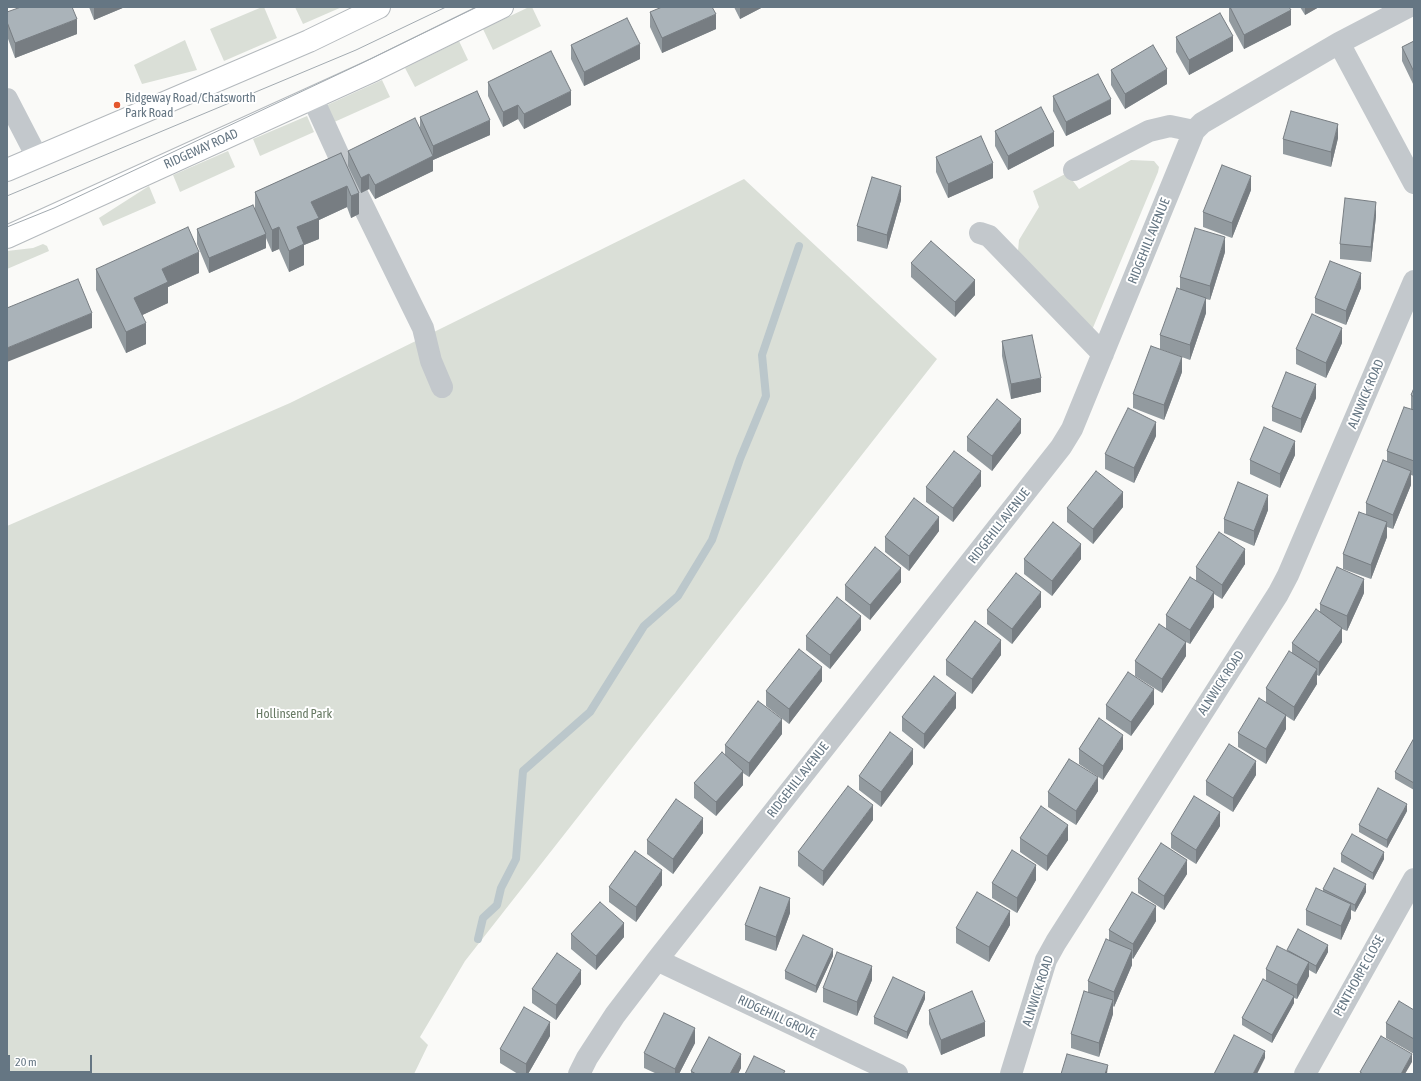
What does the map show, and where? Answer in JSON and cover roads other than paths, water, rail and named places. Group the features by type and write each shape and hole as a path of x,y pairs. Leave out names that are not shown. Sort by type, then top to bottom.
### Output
{"highway":[{"path":"7,170 302,44 379,7"},
{"name":"RIDGEWAY ROAD","path":"7,237 374,70 502,7"}],"street":[{"name":"RIDGEHILL AVENUE","path":"579,1074 587,1058 615,1015 657,960 1061,447 1072,429 1194,131 1202,123 1339,43 1408,7"},
{"path":"1339,43 1414,183"},
{"path":"313,98 341,160 422,328 431,361 442,387"},
{"path":"7,99 37,157"},
{"path":"1074,170 1149,131 1170,126 1194,131"},
{"path":"980,233 989,236 1103,354"},
{"name":"ALNWICK ROAD","path":"1011,1074 1046,960 1278,594 1288,575 1414,281"},
{"name":"PENTHORPE CLOSE","path":"1305,1074 1414,879"},
{"name":"RIDGEHILL GROVE","path":"657,960 897,1074"}],"waterway":[{"path":"478,939 483,918 497,905 501,888 516,859 523,771 590,712 644,626 678,596 712,540 740,459 766,396 762,355 799,246"}],"tram line":[{"path":"7,196 356,50 446,7"},
{"path":"7,227 54,208 360,64 477,7"}],"place":[{"name":"Ridgeway Road/Chatsworth Park Road","path":"117,105"}],"park label":[{"name":"Hollinsend Park","path":"294,714"}]}
